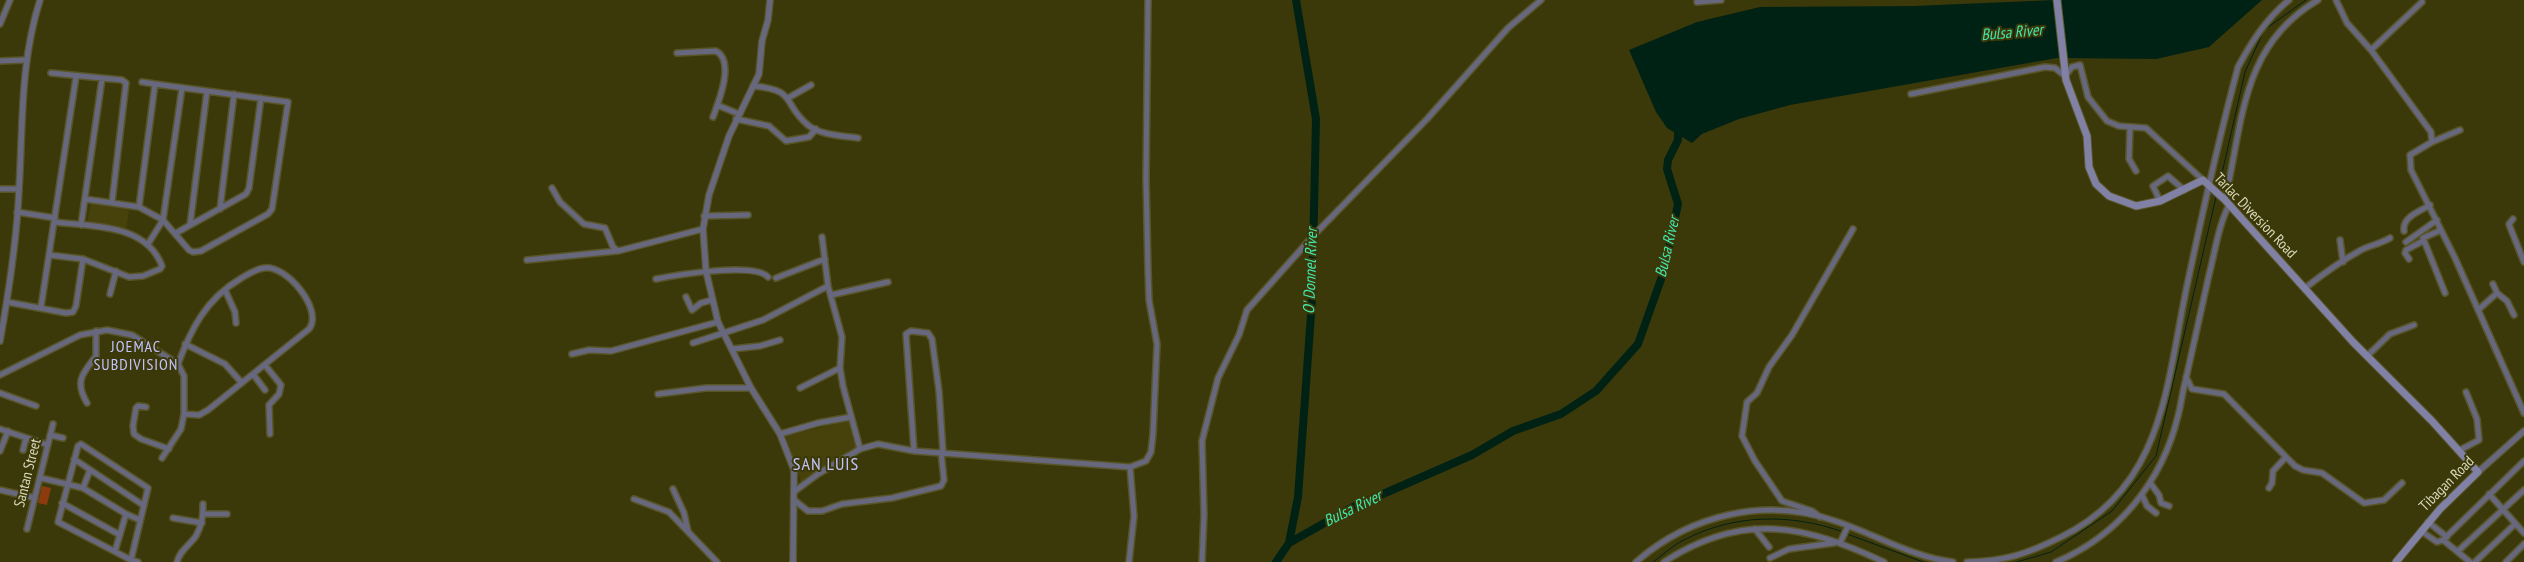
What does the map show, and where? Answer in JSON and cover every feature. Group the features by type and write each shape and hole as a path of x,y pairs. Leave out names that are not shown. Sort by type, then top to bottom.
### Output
{"main road":[{"name":"Tarlac Diversion Road","path":"2057,0 2064,72 2087,136 2089,167 2096,184 2109,196 2131,205 2142,205 2160,201 2203,180 2225,200 2367,356 2460,450 2478,472"},
{"name":"Tibagan Road","path":"2396,562 2431,525 2457,491 2478,472"}],"street":[{"path":"0,24 2,10 10,0"},
{"path":"0,341 7,302 17,212 25,60 32,25 40,0"},
{"path":"770,0 768,20 762,41 759,74 721,158 704,216 703,229 706,271 718,322 751,388 780,434 794,470 792,562"},
{"path":"795,491 818,474 860,449 878,444 914,451 1130,467 1142,464 1151,452 1156,338 1149,295 1146,178 1148,0"},
{"path":"1202,562 1204,514 1202,441 1218,378 1239,335 1247,310 1313,236 1428,119 1508,28 1541,0"},
{"path":"1696,2 1721,0"},
{"path":"1967,562 2000,560 2028,554 2081,528 2114,502 2133,477 2160,418 2238,67 2253,38 2274,12 2289,0"},
{"path":"2056,562 2091,544 2122,518 2151,484 2170,441 2220,232 2249,89 2257,64 2273,37 2294,16 2318,0"},
{"path":"2336,0 2347,23 2371,50 2431,132 2432,142"},
{"path":"2371,50 2422,2"},
{"path":"677,52 716,51 722,56 726,71 713,117"},
{"path":"0,61 25,60"},
{"path":"1911,94 2045,67 2054,68 2061,75 2072,67 2081,66 2088,97 2107,121 2119,126 2146,128 2203,180"},
{"path":"51,74 122,80 126,83 112,202"},
{"path":"40,307 76,77"},
{"path":"81,225 102,79"},
{"path":"85,199 139,207 163,220 189,250 197,252 236,233 268,214 272,209 289,105 285,100 142,82"},
{"path":"139,207 155,84"},
{"path":"788,98 811,85"},
{"path":"753,86 777,90 788,98 798,114 816,129 858,138"},
{"path":"148,244 163,220 182,88"},
{"path":"190,225 207,91"},
{"path":"220,209 234,94"},
{"path":"176,233 241,198 248,188 261,98"},
{"path":"717,106 738,117 769,126 786,141 809,137 816,129"},
{"path":"2130,127 2129,159 2136,171"},
{"path":"2460,130 2415,151 2409,158 2414,175 2430,205 2524,413"},
{"path":"2160,201 2153,187 2168,176 2184,190"},
{"path":"552,188 560,202 584,224 605,228 613,248 618,251"},
{"path":"0,189 19,189"},
{"path":"2404,232 2407,218 2430,205"},
{"path":"17,212 124,232 140,238 148,244 162,264 160,269 137,278 83,260 49,255"},
{"path":"704,216 748,215"},
{"path":"2513,219 2509,224 2510,228 2523,258"},
{"path":"2406,242 2436,220"},
{"path":"527,260 618,251 703,229"},
{"path":"1820,517 1812,510 1782,501 1756,462 1742,433 1747,402 1758,393 1769,367 1792,335 1853,229"},
{"path":"2409,259 2405,253 2406,250 2423,241 2424,237 2441,230"},
{"path":"822,237 828,286 842,337 840,368 845,398 860,449"},
{"path":"2305,288 2319,276 2361,250 2378,245 2390,238"},
{"path":"2340,240 2343,262"},
{"path":"2423,241 2445,293"},
{"path":"776,278 824,259"},
{"path":"7,302 66,313 73,312 83,260"},
{"path":"178,364 189,333 206,307 225,290 250,273 270,268 285,274 306,299 313,316 311,326 254,374 199,415 184,414"},
{"path":"110,294 116,271"},
{"path":"656,279 706,271 756,272 765,274 768,277"},
{"path":"831,295 888,282"},
{"path":"2493,284 2497,293 2507,301 2514,315"},
{"path":"693,343 763,320 828,286"},
{"path":"225,290 235,312 236,323"},
{"path":"2478,310 2497,293"},
{"path":"686,297 692,310 702,303 712,300"},
{"path":"572,354 589,350 608,352 718,322"},
{"path":"2367,356 2395,331 2414,325"},
{"path":"0,375 63,342 96,331 115,330 132,335 178,364 184,376 184,414 181,429 162,458"},
{"path":"87,403 82,392 81,377 83,370 96,356 96,331"},
{"path":"794,500 808,510 822,511 842,504 892,498 941,486 944,480 939,391 932,339 928,333 920,331 906,334 914,451"},
{"path":"732,349 760,346 780,340"},
{"path":"185,344 225,364 242,382"},
{"path":"265,365 281,385 279,394 269,405 270,434"},
{"path":"800,388 840,368"},
{"path":"254,374 265,390"},
{"path":"2186,376 2192,389 2224,394 2286,458 2300,469 2322,473 2366,503 2384,500 2402,483"},
{"path":"658,394 706,388 751,388"},
{"path":"2460,450 2479,440 2478,419 2466,392"},
{"path":"0,394 36,406"},
{"path":"146,407 138,406 136,408 133,426 134,434 141,440 169,449"},
{"path":"780,434 818,423 851,418"},
{"name":"Santan Street","path":"27,529 54,424"},
{"path":"0,429 48,445"},
{"name":"Tibagan Road","path":"2478,472 2524,431"},
{"path":"0,451 8,432"},
{"path":"50,436 63,438"},
{"path":"23,450 26,438"},
{"path":"131,560 148,488 82,444 78,446 57,518 59,523 131,560 138,562"},
{"path":"2269,488 2272,483 2273,471 2286,458"},
{"path":"74,460 144,505"},
{"path":"2424,533 2437,542 2445,538 2524,461"},
{"path":"1129,562 1134,516 1130,467"},
{"path":"83,488 90,470"},
{"path":"41,478 83,488 126,514 140,520"},
{"path":"2151,484 2159,496 2160,503 2169,506"},
{"path":"0,490 35,498"},
{"path":"673,490 684,513 688,532"},
{"path":"2458,552 2524,490"},
{"path":"2489,494 2524,534"},
{"path":"2142,496 2148,507 2156,513"},
{"path":"634,499 669,512 717,562"},
{"path":"62,503 120,535"},
{"path":"177,562 179,554 195,537 202,523 204,504"},
{"path":"1636,562 1664,541 1701,522 1724,515 1779,511 1820,517 1921,555 1953,562"},
{"path":"115,551 126,514"},
{"path":"203,514 227,514"},
{"path":"173,518 202,523"},
{"path":"2476,562 2515,524"},
{"path":"2431,525 2470,562"},
{"path":"1840,542 1847,528"},
{"path":"1755,529 1769,547"},
{"path":"1664,562 1705,540 1729,533 1755,529 1783,529 1816,534 1840,542 1884,562"},
{"path":"1770,558 1790,549 1840,542"},
{"path":"2506,562 2524,544"}],"shaded area":[{"path":"91,203 129,210 126,230 87,224"},
{"path":"849,421 858,449 801,482 786,436"},
{"path":"42,486 51,488 47,505 38,503"}],"water":[{"path":"2055,0 2262,0 2209,47 2156,59 2057,58 1790,105 1739,119 1702,134 1692,143 1667,128 1656,112 1629,50 1697,22 1760,7 1914,6"}],"waterway":[{"name":"O' Donnel River","path":"1276,562 1289,543 1298,497 1312,300 1316,119 1296,0"},
{"path":"2218,191 2245,72 2264,30 2306,0"},
{"name":"Bulsa River","path":"1289,543 1351,508 1472,455 1513,431 1561,414 1596,391 1638,344 1664,271 1678,204 1667,169 1668,160 1678,140 1678,126"},
{"path":"2017,562 2051,552 2112,511 2156,456 2216,197"},
{"path":"1653,562 1672,547 1703,531 1742,521 1783,519 1823,526 1843,532"},
{"path":"1847,534 1923,562"}],"district":[{"name":"JOEMAC SUBDIVISION","path":"136,356"},
{"name":"SAN LUIS","path":"826,465"}]}
